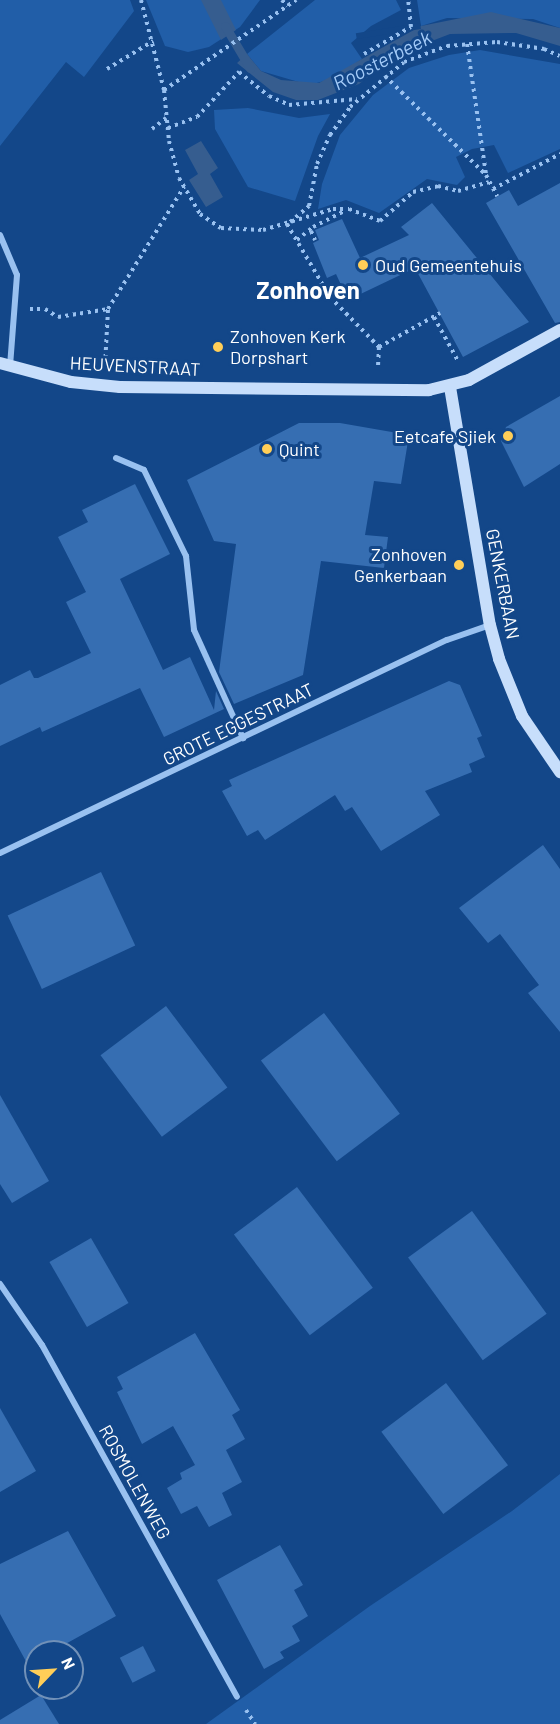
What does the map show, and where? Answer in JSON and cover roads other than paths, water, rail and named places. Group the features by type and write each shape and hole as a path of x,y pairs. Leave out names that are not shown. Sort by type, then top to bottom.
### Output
{"street":[{"path":"0,235 17,275 16,309 5,364"},
{"name":"HEUVENSTRAAT","path":"5,364 70,382 104,385 335,390 450,387 469,380 560,330"},
{"name":"GENKERBAAN","path":"450,387 490,625 522,716 560,772"},
{"path":"116,458 144,470 186,556 194,630 243,738"},
{"name":"GROTE EGGESTRAAT","path":"0,853 447,640 490,625"},
{"name":"ROSMOLENWEG","path":"0,1284 42,1345 237,1697"}],"water":[{"path":"201,0 221,0 236,30 221,40"},
{"path":"491,12 560,28 560,46 516,33 450,34 398,54 359,84 318,100 296,100 273,92 237,63 247,54 261,71 281,80 319,83 421,26"},
{"path":"201,141 218,168 210,174 223,197 206,207 189,180 198,174 185,150"}],"waterway":[{"name":"Roosterbeek","path":"225,26 250,68"}],"place":[{"name":"Oud Gemeentehuis","path":"363,265"},
{"name":"Zonhoven Kerk Dorpshart","path":"218,347"},
{"name":"Eetcafe Sjiek","path":"508,436"},
{"name":"Quint","path":"267,449"},
{"name":"Zonhoven Genkerbaan","path":"459,565"}],"district":[{"name":"Zonhoven","path":"308,290"}]}
